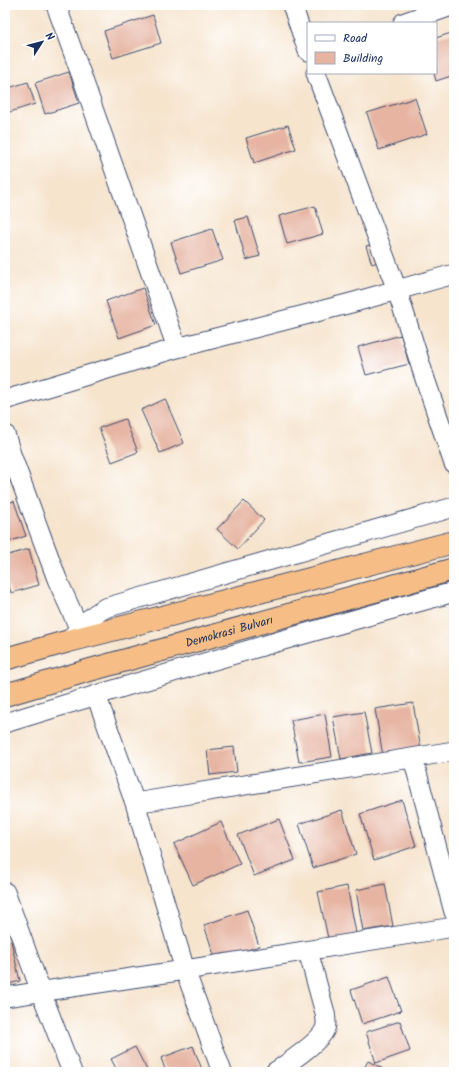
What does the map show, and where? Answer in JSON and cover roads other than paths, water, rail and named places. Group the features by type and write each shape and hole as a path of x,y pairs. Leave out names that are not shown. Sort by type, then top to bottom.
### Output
{"highway":[{"path":"5,659 74,634 454,542"},
{"name":"Demokrasi Bulvarı","path":"5,695 454,569"}],"street":[{"path":"56,5 177,348"},
{"path":"292,5 307,48"},
{"path":"406,22 454,5"},
{"path":"316,74 397,290 454,464"},
{"path":"5,400 177,348 454,274"},
{"path":"5,434 57,579 74,634 90,617 105,608 454,507"},
{"path":"5,723 352,620 454,592"},
{"path":"96,695 135,803 185,970 222,1072"},
{"path":"135,803 454,751"},
{"path":"413,758 454,912"},
{"path":"5,892 72,1072"},
{"path":"5,997 454,927"},
{"path":"275,1072 314,1043 325,1029 325,1013 308,950"}]}
